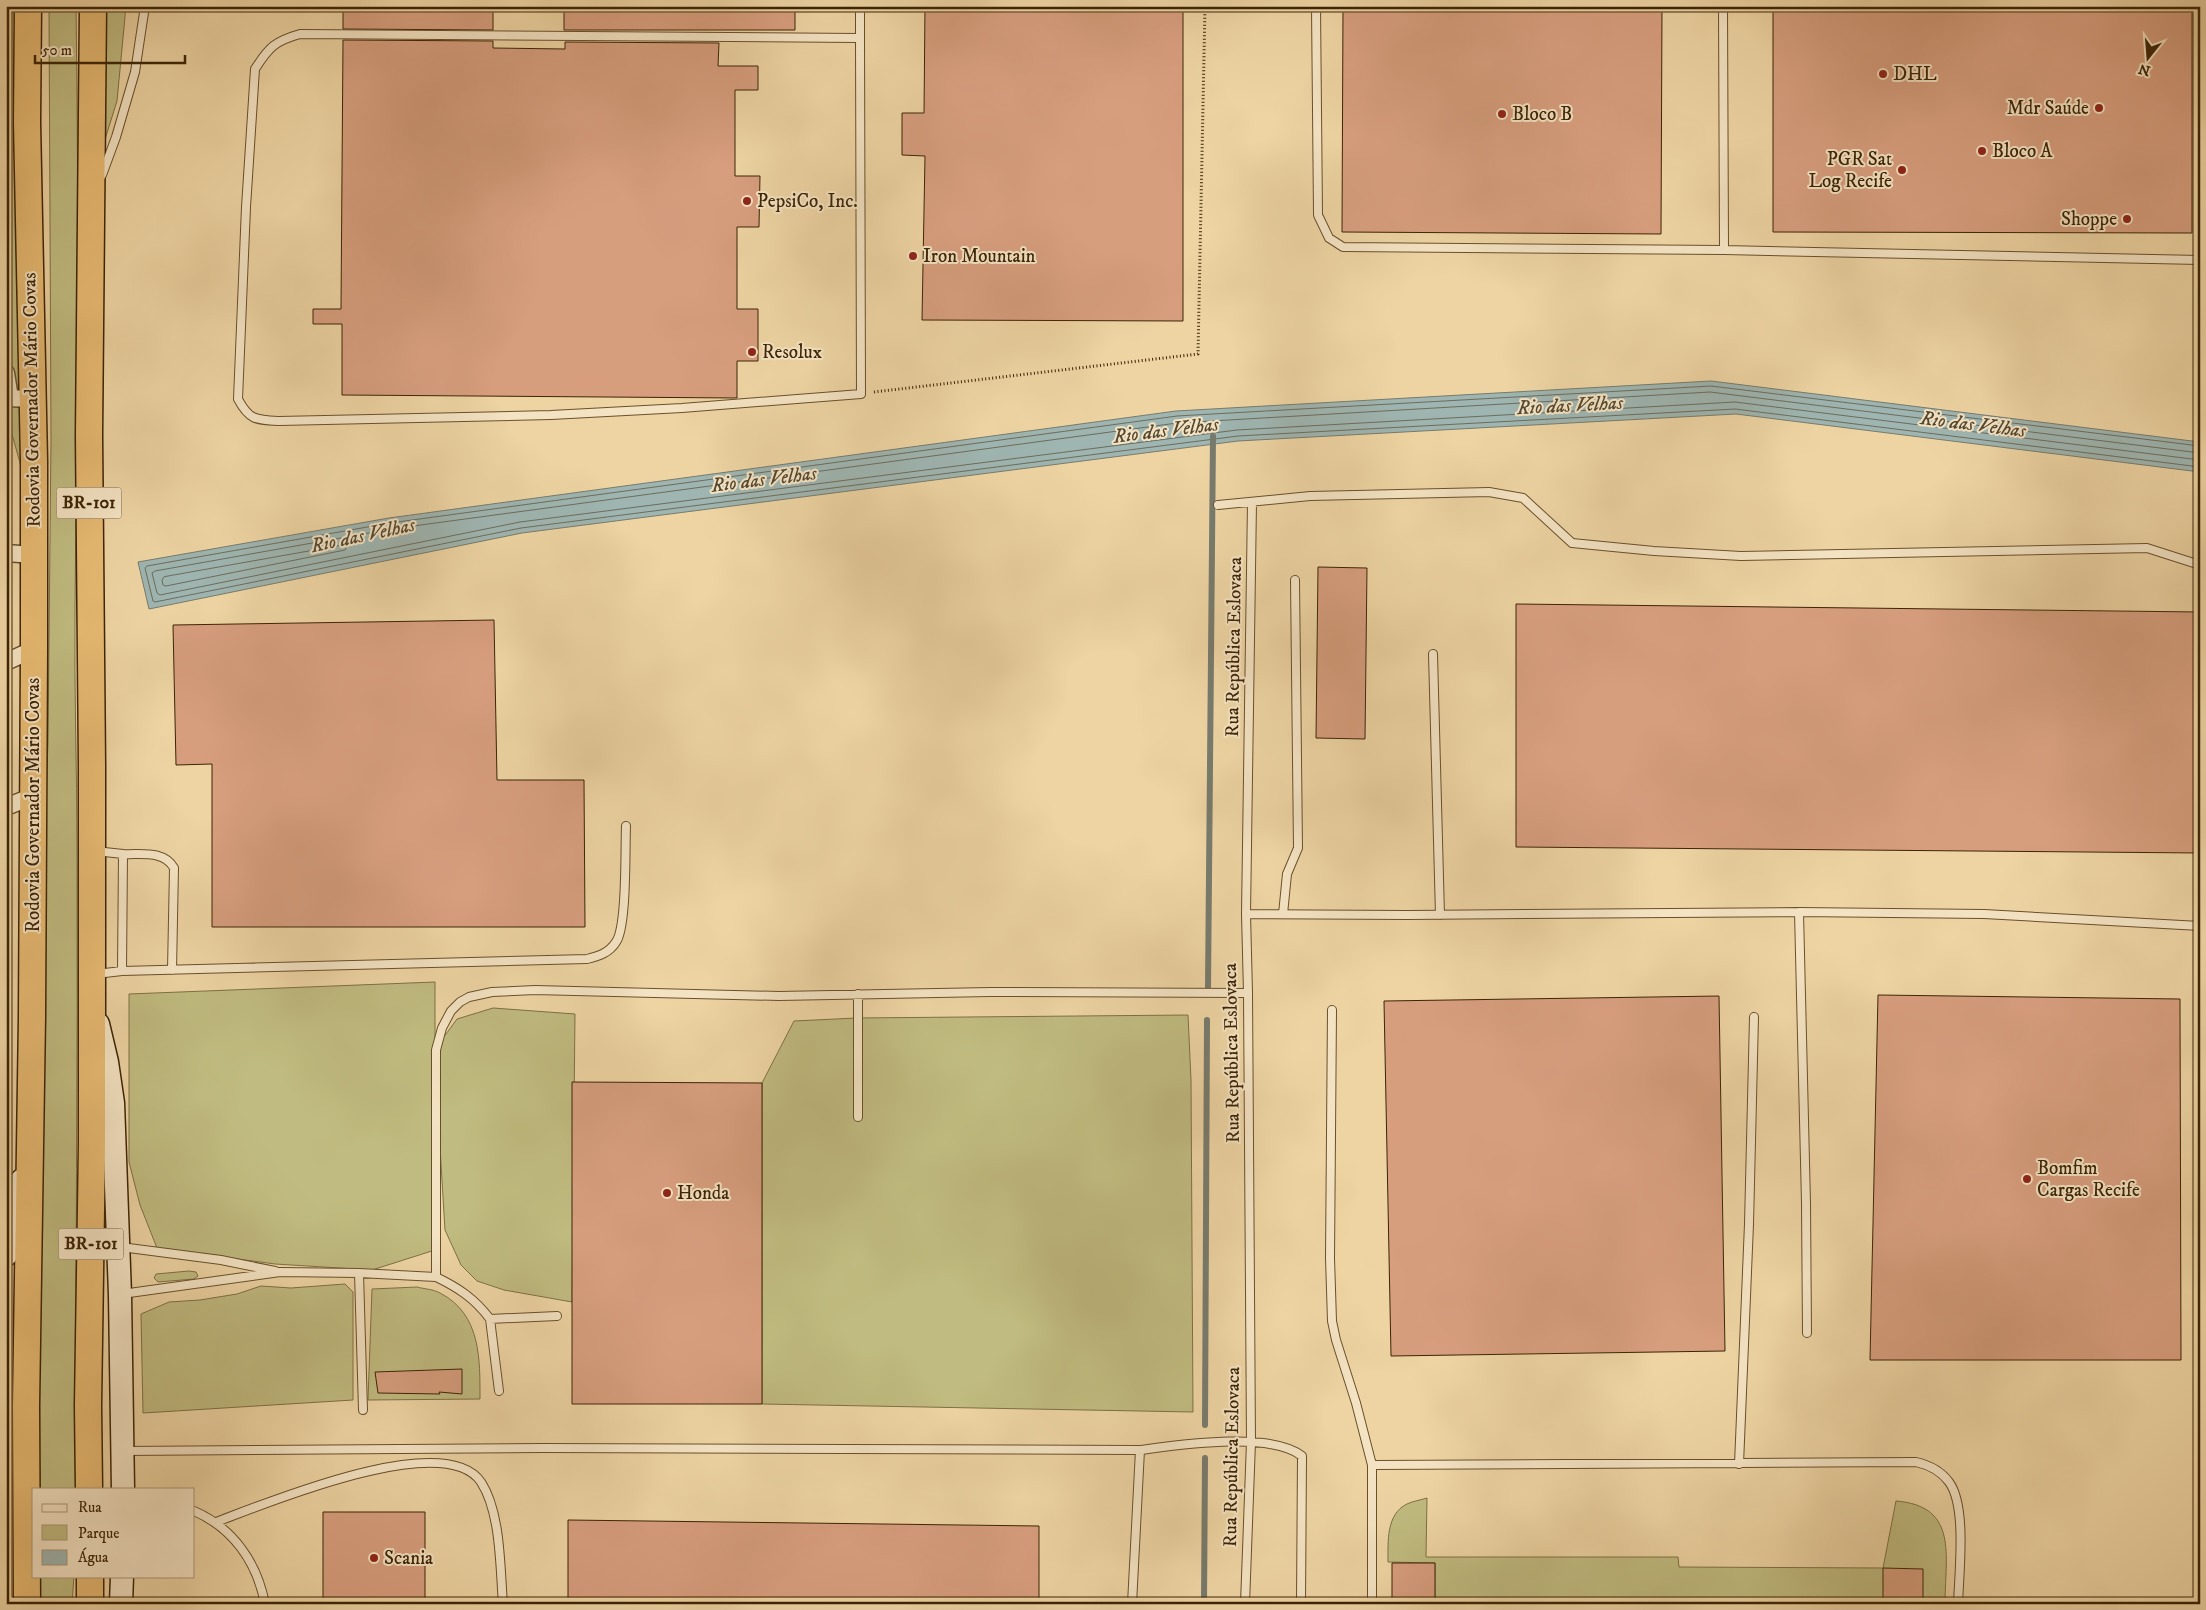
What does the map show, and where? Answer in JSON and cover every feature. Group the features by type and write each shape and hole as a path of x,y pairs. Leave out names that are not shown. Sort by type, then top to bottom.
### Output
{"highway":[{"name":"Rodovia Governador Mário Covas","path":"27,1604 26,1406 30,1142 34,556 16,398 28,122 28,6"},
{"name":"BR-101","path":"89,1488 88,1406 92,1143 89,435 93,6"},
{"path":"90,1578 90,1604"}],"main road":[{"path":"91,987 107,1062 113,1103 120,1295 123,1488"},
{"path":"6,1255 30,1142"},
{"path":"121,1604 122,1578"}],"street":[{"path":"6,373 16,398"},
{"path":"6,553 34,556"},
{"path":"6,662 34,649"},
{"path":"6,807 33,796"}],"lane":[{"path":"92,201 116,137 135,72 146,6"},
{"path":"860,6 861,394 561,415 279,421 258,420 245,413 238,399 246,207 256,69 266,50 280,40 300,34 860,38"},
{"path":"1316,6 1318,215 1329,238 1342,247 1724,250 2200,260"},
{"path":"1722,6 1724,250"},
{"path":"1218,505 1310,496 1489,492 1523,498 1572,543 1618,548 1741,556 2147,548 2200,565"},
{"name":"Rua República Eslovaca","path":"1245,1604 1251,1442 1246,914 1252,502"},
{"path":"1283,914 1287,874 1298,848 1295,580"},
{"path":"1433,654 1440,915"},
{"path":"91,987 122,971 587,959 605,954 617,942 622,925 626,826"},
{"path":"92,850 123,854 160,855 169,860 174,868 172,970"},
{"path":"122,971 123,854"},
{"path":"1246,914 1440,915 1799,912 1984,914 2200,926"},
{"path":"1799,912 1807,1333"},
{"path":"436,1277 436,1050 442,1028 451,1011 460,1002 469,997 492,992 535,990 780,996 990,992 1248,993"},
{"path":"858,994 858,1117"},
{"path":"1332,1010 1330,1258 1332,1321 1372,1465 1372,1604"},
{"path":"1739,1464 1749,1224 1754,1017"},
{"path":"118,1247 221,1260 280,1272"},
{"path":"120,1295 280,1272 359,1273 436,1277 460,1288 479,1304 490,1319 499,1392"},
{"path":"359,1273 363,1410"},
{"path":"490,1319 557,1316"},
{"path":"122,1451 542,1448 1140,1450 1251,1442 1274,1444 1294,1450 1302,1456 1301,1604"},
{"path":"1132,1604 1133,1547 1140,1450"},
{"path":"216,1522 306,1489 386,1467 423,1462 458,1466 472,1473 480,1480 494,1509 503,1604"},
{"path":"1372,1465 1916,1462 1935,1469 1949,1482 1957,1500 1960,1517 1958,1604"},
{"path":"195,1512 216,1522 245,1552 262,1590 265,1604"}],"path":[{"path":"861,394 1198,354 1205,6"}],"green space":[{"path":"6,6 21,6 26,484 6,413"},
{"path":"49,6 76,6 78,232 75,640 77,818 76,1488 38,1488 38,1025 48,742 51,439"},
{"path":"97,6 126,6 117,101 96,168"},
{"path":"435,982 435,1049 457,1019 493,1008 575,1014 572,1302 504,1290 477,1281 461,1265 445,1230 435,1064 435,1250 372,1270 275,1264 157,1248 140,1205 129,1162 129,994"},
{"path":"1188,1015 1191,1080 1193,1412 762,1404 762,1083 794,1021 856,1018"},
{"path":"196,1272 198,1276 194,1279 158,1282 154,1278 156,1274"},
{"path":"345,1284 353,1292 353,1400 143,1413 141,1314 169,1302 200,1300 237,1294 261,1286 291,1288"},
{"path":"417,1287 437,1292 453,1302 464,1313 471,1325 480,1369 480,1399 368,1400 372,1289"},
{"path":"1427,1498 1426,1557 1678,1557 1679,1567 1883,1568 1896,1501 1916,1505 1930,1512 1939,1523 1944,1536 1946,1552 1945,1604 1387,1604 1435,1603 1435,1563 1388,1562 1390,1529 1395,1514 1407,1504"},
{"path":"39,1578 74,1578 72,1604 39,1604"}],"water":[{"name":"Rio das Velhas","path":"1711,381 2200,442 2200,472 1736,414 1238,441 522,533 149,609 138,562 389,518 1176,411"}],"building":[{"path":"343,6 493,6 493,30 343,29"},
{"path":"564,6 795,6 795,30 564,30"},
{"path":"925,6 1183,6 1183,321 922,320 925,156 902,155 902,113 924,113"},
{"name":"Bloco B","path":"1343,6 1662,6 1661,234 1342,232"},
{"name":"Bloco A","path":"1773,6 2192,6 2192,233 1773,232"},
{"path":"343,40 493,41 493,48 565,49 565,42 719,43 718,66 758,66 758,90 735,90 735,176 760,176 759,227 737,227 737,309 758,309 758,361 737,361 737,398 342,395 342,324 313,324 313,309 341,309"},
{"path":"1318,567 1367,568 1365,739 1316,738"},
{"path":"1516,604 2200,612 2200,853 1516,847"},
{"path":"494,620 497,780 584,780 585,927 212,927 212,764 176,765 173,625"},
{"name":"Bomfim Cargas Recife","path":"1878,995 2180,999 2181,1360 1870,1360"},
{"path":"1719,996 1725,1351 1391,1356 1384,1001"},
{"name":"Honda","path":"572,1082 762,1083 762,1404 572,1404"},
{"path":"462,1369 462,1394 439,1392 440,1394 378,1393 375,1372"},
{"name":"Scania","path":"323,1512 425,1512 425,1604 323,1604"},
{"path":"568,1520 1039,1526 1039,1604 568,1604"},
{"path":"1392,1563 1435,1563 1435,1603 1392,1603"},
{"path":"1883,1568 1923,1569 1923,1604 1883,1604"}],"waterway":[{"name":"Rio das Velhas","path":"1208,987 1213,436"},
{"path":"1205,1425 1207,1020"},
{"path":"1204,1604 1205,1458"}],"place":[{"name":"DHL","path":"1883,74"},
{"name":"Mdr Saúde","path":"2099,108"},
{"name":"Bloco B","path":"1502,114"},
{"name":"Bloco A","path":"1982,151"},
{"name":"PGR Sat Log Recife","path":"1902,170"},
{"name":"PepsiCo, Inc.","path":"747,201"},
{"name":"Shoppe","path":"2127,219"},
{"name":"Iron Mountain","path":"913,256"},
{"name":"Resolux","path":"752,352"},
{"name":"Bomfim Cargas Recife","path":"2027,1179"},
{"name":"Honda","path":"667,1193"},
{"name":"Scania","path":"374,1558"}]}
